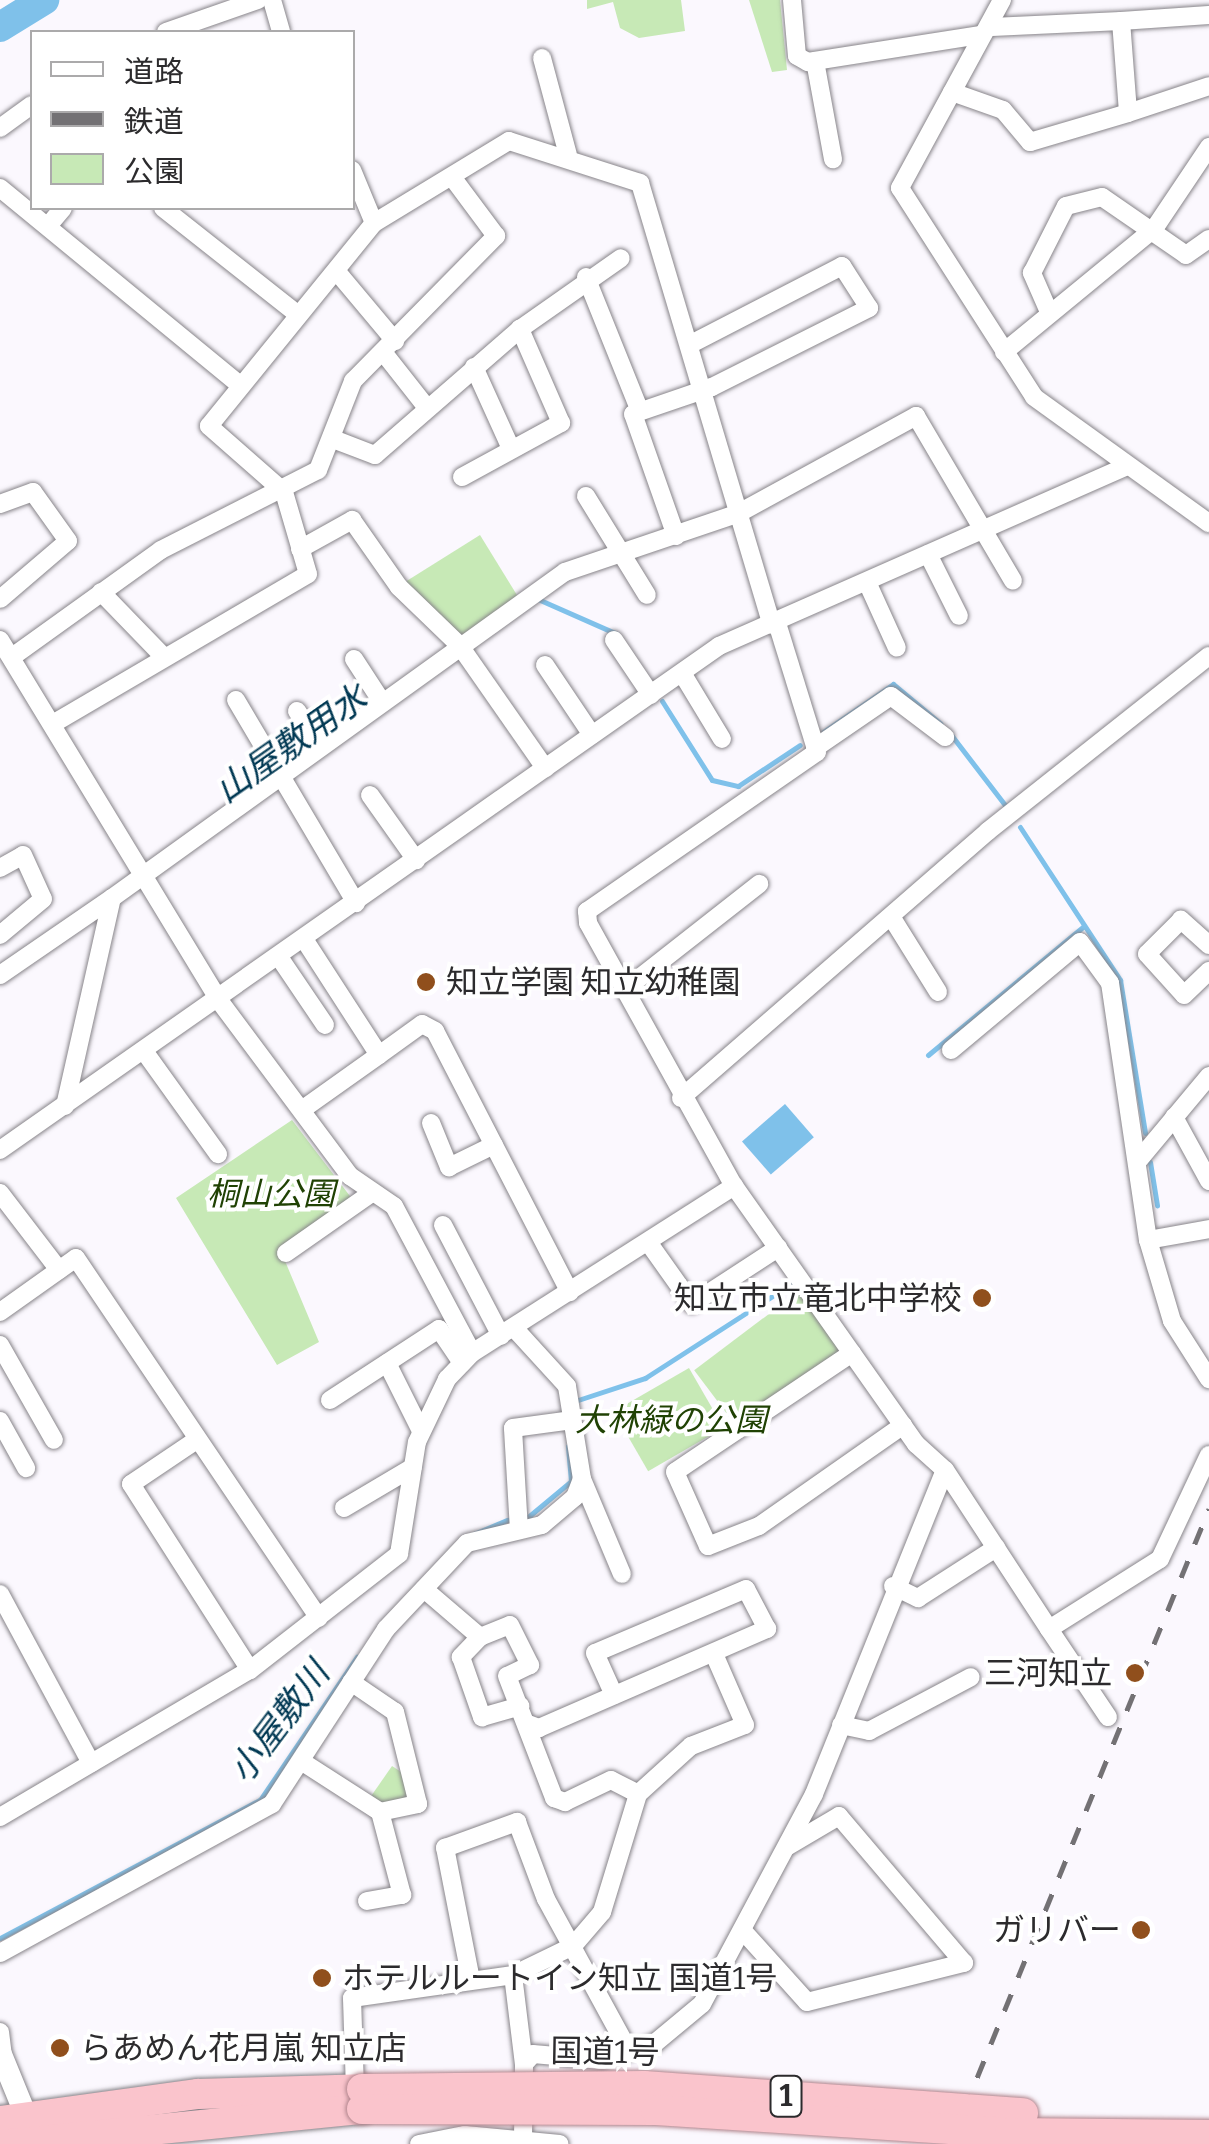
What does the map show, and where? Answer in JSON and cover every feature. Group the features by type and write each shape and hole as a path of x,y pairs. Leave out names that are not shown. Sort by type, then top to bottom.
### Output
{"highway":[{"name":"国道1号","path":"18,2131 360,2095 644,2086 1065,2116 1209,2114"},
{"name":"国道1号","path":"360,2095 1075,2136 1209,2135"}],"street":[{"path":"172,30 258,0"},
{"path":"272,0 280,30"},
{"path":"792,0 796,56 815,60 987,31 1209,15"},
{"path":"1002,0 900,188 1034,397 1124,467 1209,523"},
{"path":"1121,21 1128,113"},
{"path":"542,58 568,155"},
{"path":"815,60 834,159"},
{"path":"952,92 1003,110 1030,142 1209,86"},
{"path":"0,128 30,107"},
{"path":"56,722 162,654 308,574 284,492 209,426 297,314 338,273 374,223 508,140 568,155 640,184 691,344 699,386 816,748"},
{"path":"1004,352 1154,228 1209,147"},
{"path":"355,177 374,223"},
{"path":"12,657 162,550 284,492 318,470 353,381 496,236 452,178"},
{"path":"0,188 240,384"},
{"path":"1050,312 1032,272 1052,218 1066,206 1102,197 1154,228 1186,255 1209,240"},
{"path":"48,226 61,210"},
{"path":"165,210 297,314"},
{"path":"333,439 376,454 520,328 586,277 621,258"},
{"path":"676,536 633,414 869,308 842,266 691,344"},
{"path":"338,273 427,408"},
{"path":"586,277 640,410"},
{"path":"462,477 509,444 561,423 520,328"},
{"path":"474,367 509,444"},
{"path":"0,975 565,572 739,513 916,416 1013,581"},
{"path":"0,1150 682,672 774,624 1124,467"},
{"path":"0,504 33,492 68,541 0,600"},
{"path":"586,496 617,554 648,594"},
{"path":"300,550 352,520 399,587 460,646 546,768"},
{"path":"928,554 960,616"},
{"path":"867,582 896,648"},
{"path":"101,592 162,654"},
{"path":"0,640 56,722 218,999 350,1176 394,1206 467,1358"},
{"path":"614,640 651,695"},
{"path":"681,1098 1209,656"},
{"path":"354,659 382,702"},
{"path":"545,665 592,735"},
{"path":"682,672 722,739"},
{"path":"945,737 891,696 587,910 681,1098 734,1186 903,1426 945,1470 1108,1717"},
{"path":"236,700 277,776 356,903"},
{"path":"297,711 320,746"},
{"path":"370,794 416,860"},
{"path":"0,868 22,855 43,900 0,935"},
{"path":"624,990 760,884"},
{"path":"65,1106 112,898"},
{"path":"892,918 938,992"},
{"path":"1209,944 1181,920 1147,954 1184,995 1209,971"},
{"path":"304,939 379,1055"},
{"path":"951,1050 1080,942 1110,983 1148,1240 1172,1322 1209,1379"},
{"path":"278,957 325,1025"},
{"path":"303,1109 379,1055 430,1027 570,1292"},
{"path":"144,1051 218,1154"},
{"path":"1138,1161 1209,1076"},
{"path":"1174,1117 1209,1181"},
{"path":"431,1123 449,1166 494,1145"},
{"path":"0,1817 250,1670 407,1546 420,1432 467,1358 734,1186"},
{"path":"0,1192 60,1270"},
{"path":"286,1252 373,1192"},
{"path":"443,1224 507,1332 567,1386 582,1479 622,1574"},
{"path":"1148,1240 1209,1229"},
{"path":"648,1242 692,1304 778,1248"},
{"path":"0,1312 76,1258 194,1441 319,1618"},
{"path":"330,1400 439,1329 467,1358"},
{"path":"0,1345 54,1440"},
{"path":"852,1353 675,1472 708,1546 759,1526 903,1426"},
{"path":"386,1363 420,1432"},
{"path":"519,1530 512,1428 572,1420"},
{"path":"0,1421 26,1468"},
{"path":"194,1441 130,1484 250,1670"},
{"path":"1049,1628 1160,1559 1209,1455"},
{"path":"344,1508 413,1468"},
{"path":"524,2064 541,2052 582,2062 629,2052 682,2027 744,1932 788,1846 841,1725 893,1586 945,1470"},
{"path":"0,1953 272,1804 351,1682 424,1590 476,1537 519,1530 564,1509 582,1479"},
{"path":"893,1586 918,1598 996,1548"},
{"path":"528,1724 539,1728 766,1630 746,1589 595,1654 614,1695"},
{"path":"424,1590 480,1637"},
{"path":"0,1594 91,1763"},
{"path":"520,1706 482,1717 461,1657 480,1637 510,1625 530,1665 507,1676 528,1724 554,1798 566,1802 611,1780 638,1794"},
{"path":"360,2095 352,1998 513,1975 574,1946 607,1899 638,1794 690,1746 745,1725 714,1654"},
{"path":"841,1725 869,1731 971,1676"},
{"path":"351,1682 395,1712 418,1804 380,1812"},
{"path":"301,1761 380,1812 402,1894 367,1901"},
{"path":"744,1932 807,2002 964,1963 839,1816 788,1846"},
{"path":"471,1980 445,1848 517,1822 574,1946 629,2052"},
{"path":"513,1975 524,2064 523,2138"},
{"path":"0,2032 1,2055 18,2131"},
{"path":"419,2144 523,2138 560,2144"}],"green space":[{"path":"587,0 681,0 685,31 639,38 620,28 613,2 587,9"},
{"path":"749,0 780,0 787,70 772,72"},
{"path":"480,535 520,600 460,637 405,582"},
{"name":"桐山公園","path":"292,1120 356,1204 280,1249 319,1342 277,1365 176,1198"},
{"path":"798,1292 844,1353 740,1431 694,1370"},
{"name":"大林緑の公園","path":"689,1368 724,1428 648,1471 614,1412"},
{"path":"392,1766 409,1777 414,1800 377,1808 367,1802"}],"water":[{"path":"785,1104 814,1137 771,1175 742,1141"}],"waterway":[{"path":"0,27 44,0"},
{"name":"山屋敷用水","path":"540,600 617,634"},
{"path":"823,732 893,684 941,724"},
{"name":"山屋敷用水","path":"662,701 712,780 738,786 800,745"},
{"name":"山屋敷用水","path":"952,736 1005,805"},
{"name":"山屋敷用水","path":"1020,827 1120,980 1145,1133"},
{"path":"928,1055 1084,926"},
{"name":"山屋敷用水","path":"1150,1162 1157,1205"},
{"name":"小屋敷川","path":"578,1400 645,1378 794,1282"},
{"name":"小屋敷川","path":"528,1517 571,1481 568,1446"},
{"name":"小屋敷川","path":"464,1538 507,1520"},
{"name":"小屋敷川","path":"0,1938 260,1800 357,1657"}],"railway":[{"path":"950,2144 1209,1509"}],"place":[{"name":"知立学園 知立幼稚園","path":"426,982"},
{"name":"知立市立竜北中学校","path":"982,1298"},
{"name":"三河知立","path":"1135,1673"},
{"name":"ガリバー","path":"1141,1930"},
{"name":"ホテルルートイン知立 国道1号","path":"322,1978"},
{"name":"らあめん花月嵐 知立店","path":"60,2048"}]}
